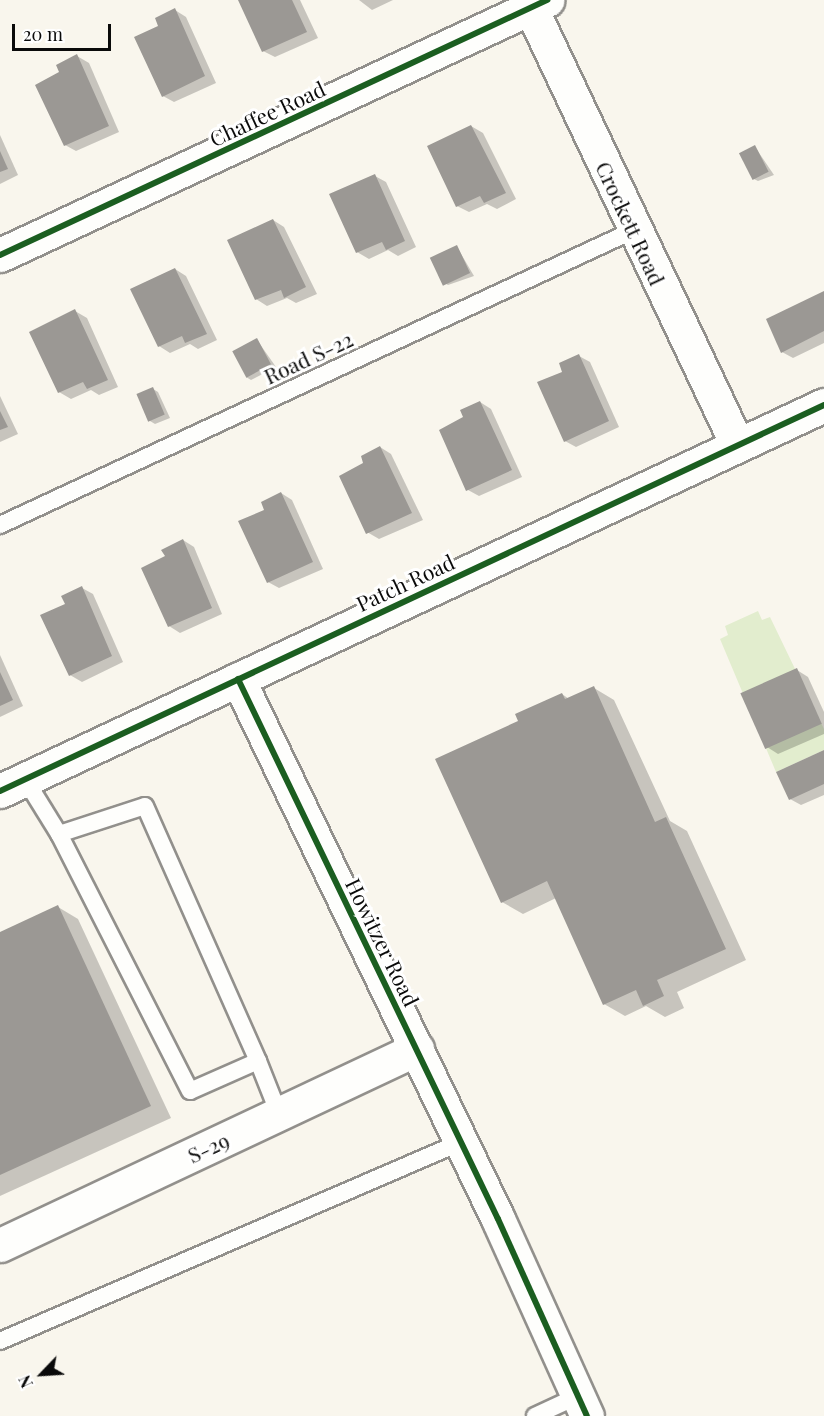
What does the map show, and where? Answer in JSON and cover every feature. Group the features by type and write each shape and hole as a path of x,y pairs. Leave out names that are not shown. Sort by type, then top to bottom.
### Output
{"street":[{"name":"Crockett Road","path":"535,3 634,230 736,445"},
{"name":"Chaffee Road","path":"0,255 535,3"},
{"name":"Patch Road","path":"13,785 824,405"},
{"name":"Howitzer Road","path":"238,679 498,1219 582,1406"},
{"name":"S-29","path":"0,1245 417,1049"}],"lane":[{"name":"Road S-22","path":"0,525 634,230"},
{"path":"13,785 59,834 190,1091 258,1060"},
{"path":"59,834 145,806 258,1060 279,1114"},
{"path":"0,1341 461,1142"},
{"path":"535,1416 582,1406"}],"green space":[{"path":"758,611 762,620 770,617 824,729 824,750 776,772 720,639 728,635 725,626"}],"building":[{"path":"238,0 292,0 307,32 262,52"},
{"path":"175,8 205,76 162,97 134,37 158,26 155,18"},
{"path":"77,54 109,126 64,146 35,85 59,72 56,65"},
{"path":"471,125 506,193 484,203 480,196 456,207 427,146"},
{"path":"755,145 769,172 753,180 739,153"},
{"path":"0,151 8,169 0,172"},
{"path":"375,174 405,241 386,250 382,242 356,253 329,194"},
{"path":"273,219 306,287 284,298 281,290 255,300 227,240"},
{"path":"457,245 470,273 443,286 430,258"},
{"path":"175,268 207,334 185,343 182,336 158,347 130,289"},
{"path":"824,291 824,331 781,353 766,319"},
{"path":"75,309 108,380 87,389 83,382 58,393 29,332"},
{"path":"257,338 271,364 246,378 232,351"},
{"path":"579,354 609,421 564,442 537,382 562,372 559,363"},
{"path":"153,387 165,415 148,422 136,394"},
{"path":"480,401 512,470 466,491 439,430 463,417 460,410"},
{"path":"0,411 8,427 0,430"},
{"path":"380,446 412,513 366,534 339,476 363,463 361,456"},
{"path":"281,492 313,562 267,583 238,521 264,510 261,502"},
{"path":"183,539 212,608 168,627 141,568 165,556 161,550"},
{"path":"82,586 112,656 69,676 40,615 65,604 61,596"},
{"path":"797,668 822,724 765,749 740,693"},
{"path":"0,672 13,700 0,706"},
{"path":"594,686 655,822 666,817 726,949 657,980 664,996 643,1006 636,990 603,1005 547,881 501,903 435,759 518,721 515,714 562,693 565,699"},
{"path":"824,750 824,784 789,800 776,772"},
{"path":"58,905 151,1106 0,1175 0,932"}],"cycle path":[{"path":"0,255 547,0"},
{"path":"0,791 824,405"},
{"path":"238,679 498,1219 587,1416"}]}
